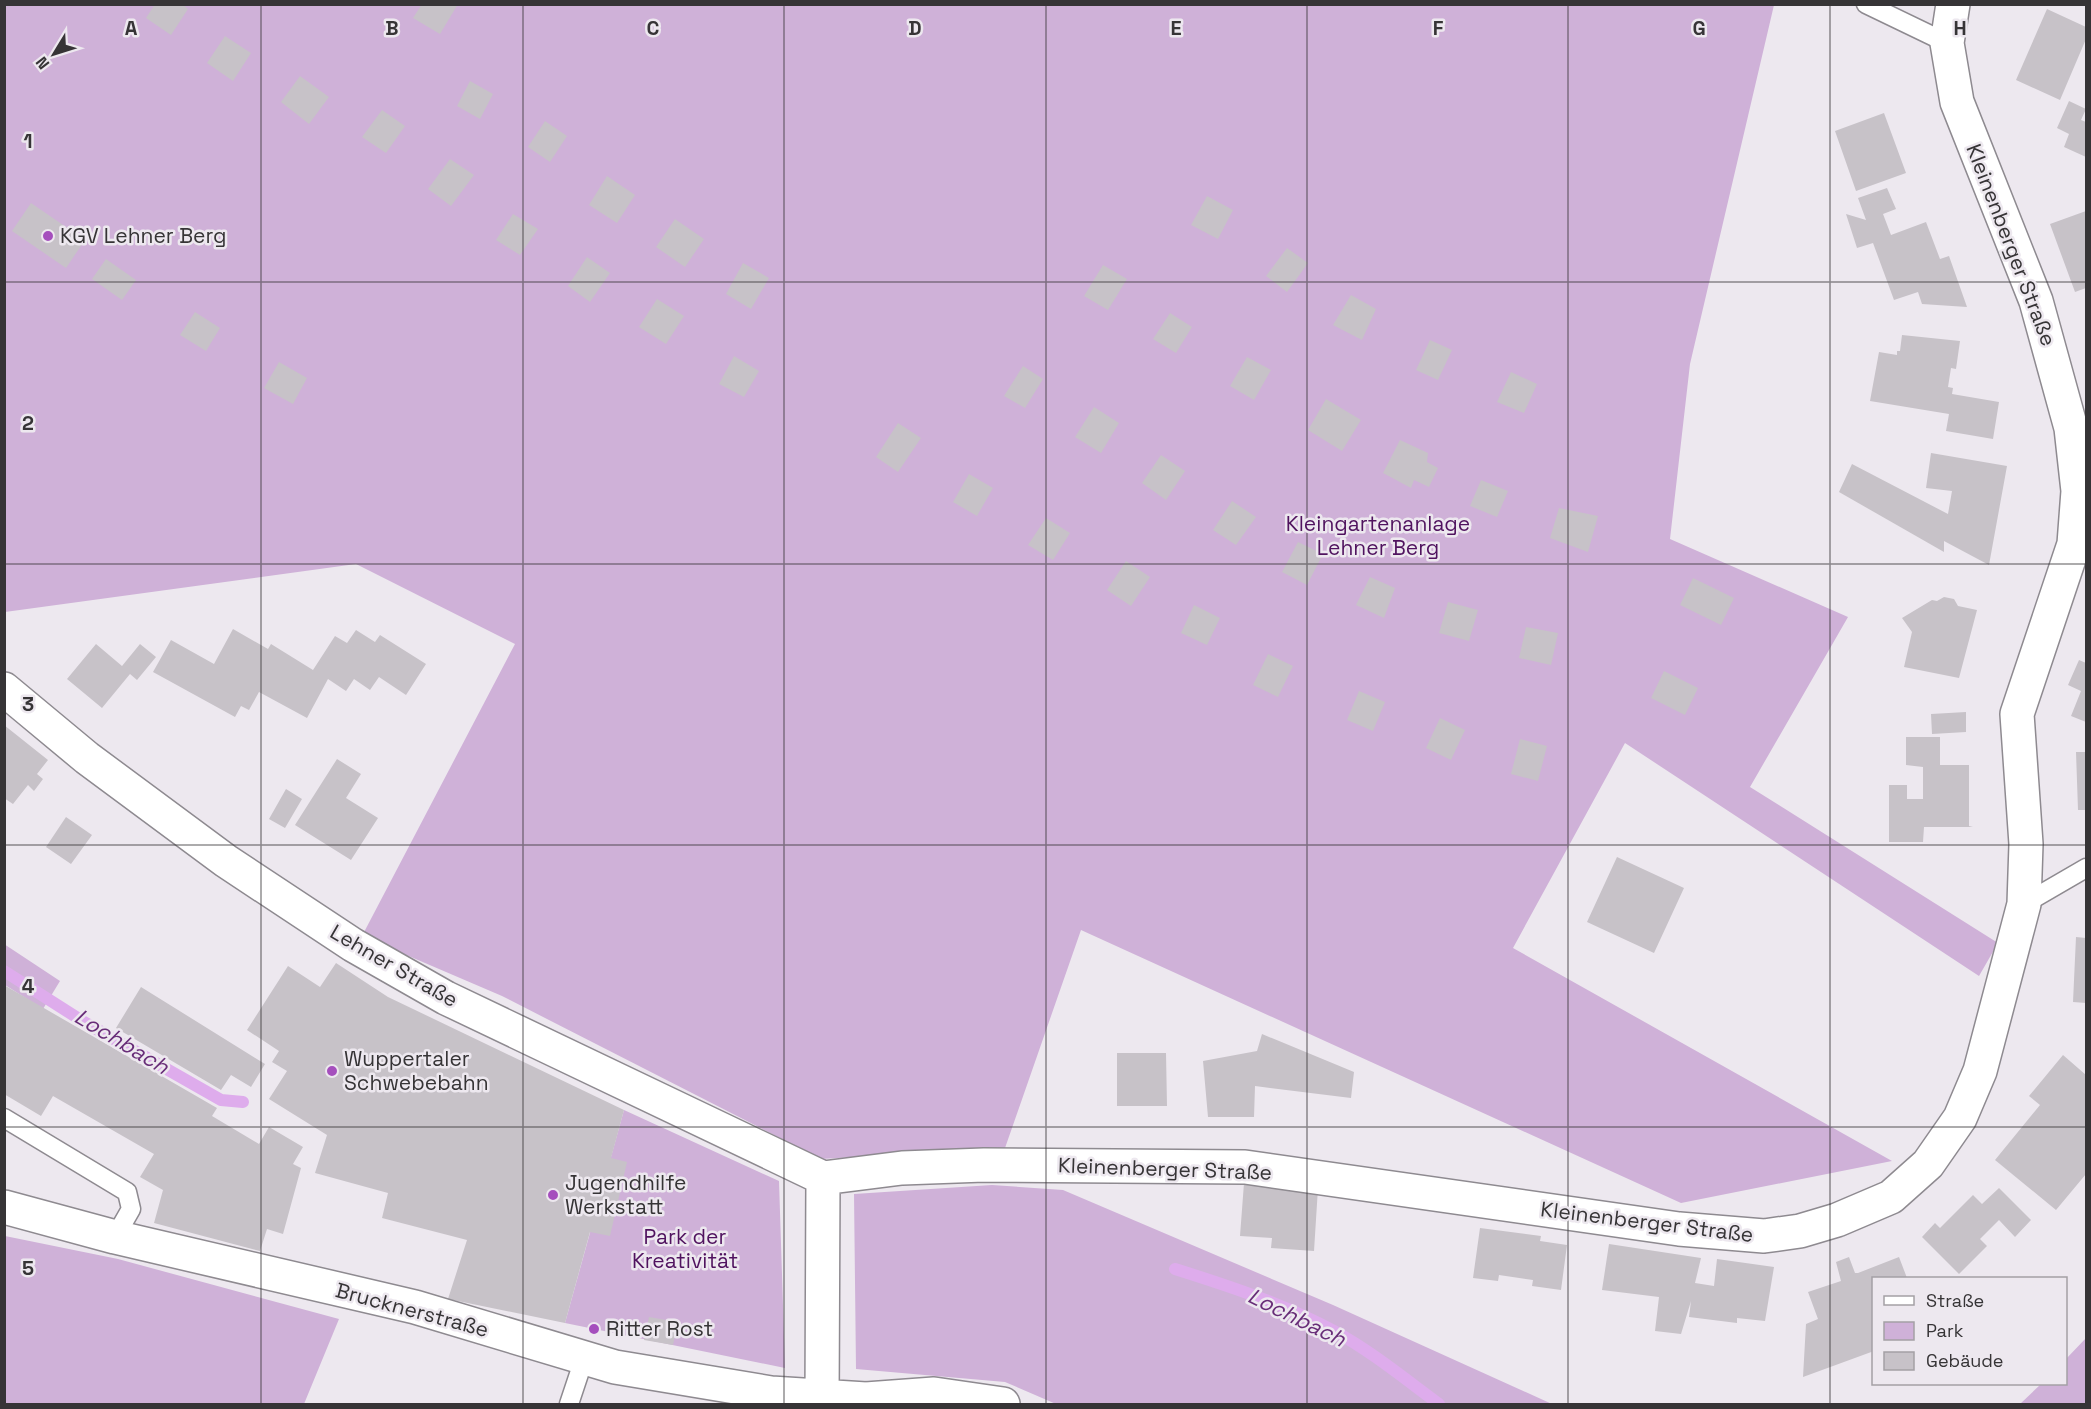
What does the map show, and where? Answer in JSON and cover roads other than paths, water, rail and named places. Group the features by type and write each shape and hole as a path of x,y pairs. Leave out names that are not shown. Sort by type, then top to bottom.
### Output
{"street":[{"name":"Kleinenberger Straße","path":"823,1178 902,1168 984,1165 1245,1167 1679,1229 1764,1236 1800,1231 1837,1220 1891,1197 1929,1164 1954,1127 1980,1071 2024,904 2026,844 2017,714 2074,544 2078,491 2072,428 2058,372 2036,301 1957,102 1947,43 1953,4"},
{"name":"Lehner Straße","path":"4,689 96,765 226,861 353,945 446,998 823,1178"},
{"path":"822,1401 823,1178"},
{"name":"Brucknerstraße","path":"4,1207 115,1237 415,1307 584,1359 822,1401 934,1394 1003,1404"}],"lane":[{"path":"1866,4 1947,43"},
{"path":"2024,904 2086,868"},
{"path":"4,1118 127,1192 130,1209 115,1237"},
{"path":"569,1404 584,1359"}],"waterway":[{"name":"Lochbach","path":"4,971 84,1022 221,1100 243,1102"},
{"name":"Lochbach","path":"1175,1269 1256,1296 1315,1321 1361,1347 1439,1404"}],"place":[{"name":"KGV Lehner Berg","path":"48,236"},
{"name":"Wuppertaler Schwebebahn","path":"332,1071"},
{"name":"Jugendhilfe Werkstatt","path":"553,1195"},
{"name":"Ritter Rost","path":"594,1329"}],"park label":[{"name":"Kleingartenanlage Lehner Berg","path":"1378,536"},
{"name":"Park der Kreativität","path":"685,1249"}]}
